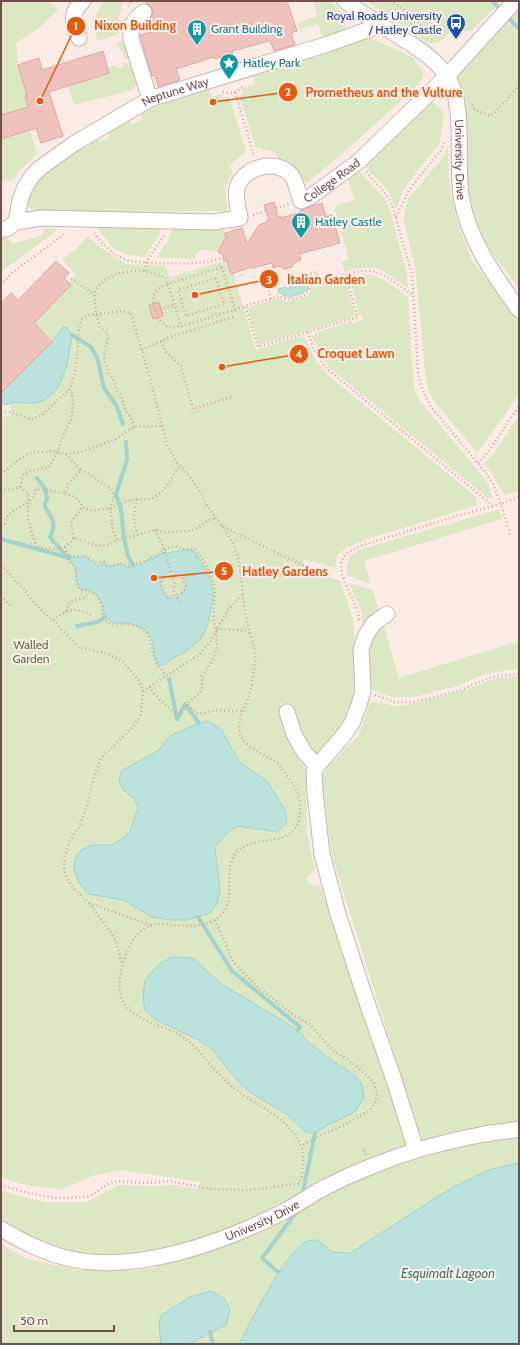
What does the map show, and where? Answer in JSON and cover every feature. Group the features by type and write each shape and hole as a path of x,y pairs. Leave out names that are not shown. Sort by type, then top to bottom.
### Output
{"street":[{"path":"79,38 74,23 73,14 78,6 84,1"},
{"name":"University Drive","path":"345,1 381,26 422,50 447,76 452,87 458,109 459,176 466,222 478,247 496,278 519,310"},
{"name":"College Road","path":"1,230 8,228 16,222 42,218 213,222 240,218 236,195 240,182 251,171 266,166 280,168 291,176 301,201 310,197 358,162 447,76 516,1"},
{"path":"144,12 137,18 132,27 131,39 150,99"},
{"name":"Neptune Way","path":"16,222 20,200 25,188 32,176 40,168 75,143 150,99 381,26"},
{"path":"387,614 374,623 366,635 361,649 363,690 352,723 344,736 317,766 314,772 315,793 322,854 338,914 416,1150"},
{"path":"287,712 294,734 304,752 317,766"},
{"name":"University Drive","path":"1,1229 27,1244 47,1252 82,1260 121,1262 175,1253 215,1242 237,1233 285,1211 343,1178 394,1157 416,1150 482,1134 519,1129"},
{"path":"482,1134 519,1133"}],"path":[{"path":"390,1 416,16 421,24 422,50"},
{"path":"471,103 475,110 491,116 519,85"},
{"path":"235,92 256,162"},
{"path":"396,217 409,190 441,150 445,138"},
{"path":"358,162 388,197 396,217 412,275 418,370 420,384 424,395 493,484 510,534"},
{"path":"1,285 13,272 83,220 96,237 112,251 122,258 136,262 180,263 223,258"},
{"path":"145,271 146,262 162,239"},
{"path":"235,310 222,267 162,286 154,294 153,299 158,318 164,326 169,327 181,326 235,310 245,306 280,296 289,300 306,295 311,286 361,271 371,271 383,275 413,296"},
{"path":"134,427 132,420 125,410 122,396 117,390 113,379 108,374 104,352 108,340 107,332 100,328 96,314 94,294 98,286 109,277 120,273 140,270 162,276 166,278 181,326"},
{"path":"307,275 316,272 320,284"},
{"path":"245,306 258,348 358,317 345,276"},
{"path":"216,278 221,293 224,304 186,316 178,290 216,278"},
{"path":"71,279 94,294"},
{"path":"271,299 268,288 277,285"},
{"path":"156,310 174,305"},
{"path":"20,487 23,475 30,471 48,468 58,452 62,438 72,418 73,403 70,389 76,369 75,358 78,328 82,319 96,314 124,311 131,313 167,444 180,466 198,489 210,510 222,526 233,544 237,556 242,595 255,657 250,692 239,726 240,734 256,752 277,763 292,781 298,794 301,806 299,820 292,832 278,840 263,841 245,846 235,854 230,867 228,904 222,914 215,920 201,926 151,925 88,902"},
{"path":"142,350 161,341 210,324 233,317 234,319"},
{"path":"208,318 210,324"},
{"path":"308,332 313,348 325,367 493,506"},
{"path":"161,341 166,352 181,366 193,409 232,397 231,395"},
{"path":"1,411 11,412 32,419 42,415 70,389"},
{"path":"478,463 488,452 519,406"},
{"path":"1,474 21,458 30,453 50,451 66,454 81,452 116,439 134,427 163,426"},
{"path":"66,454 81,470 111,488 114,497 110,509 113,531 117,540"},
{"path":"1,526 5,524 5,520 14,510 22,507 35,496 36,490 40,489 64,493 76,497 82,507 89,510 110,509 131,500 151,499 163,491 180,466"},
{"path":"64,493 68,483 81,470"},
{"path":"1,492 6,489 15,489 20,487"},
{"path":"20,487 28,493 28,520 35,543 39,547 60,550 74,538"},
{"path":"360,627 355,603 342,575 342,561 345,555 363,545 501,504 519,497"},
{"path":"137,499 134,525 138,534"},
{"path":"74,538 71,522 82,507"},
{"path":"1,518 5,520"},
{"path":"74,538 98,546 109,545 117,540 155,530 164,532 190,530 216,518"},
{"path":"222,526 304,566"},
{"path":"155,530 162,544 175,584 174,591 179,602"},
{"path":"31,544 35,543"},
{"path":"69,557 87,556 95,562 104,562 107,566 121,563 127,566 139,563 160,554 170,547 175,546 182,549 195,549 200,555 207,567 215,587 213,619 216,629 217,648 213,660 202,676 202,687 200,693 178,714 158,698 149,687"},
{"path":"65,547 69,557 69,562 75,567 76,580 79,589 92,592 102,604 102,613 104,618 110,624 127,624 145,631 151,640 156,661 166,676"},
{"path":"196,557 200,555"},
{"path":"1,566 6,569 16,582 25,590 31,600 53,620 78,647 108,654 122,661 139,680 143,690 141,714 133,727 101,758 81,823 69,843 65,856 64,869 67,879 75,890 88,902 110,931 116,942 122,965"},
{"path":"172,576 182,576 184,580 184,590 177,595 168,598 162,587 162,581 165,578 172,576"},
{"path":"66,612 68,605 76,599 85,598 88,592"},
{"path":"143,690 200,654 211,641 216,629 228,610 242,595"},
{"path":"1,596 11,606"},
{"path":"53,620 66,612 75,610 93,616"},
{"path":"216,629 241,630 250,633"},
{"path":"363,690 382,699 394,702 409,702 458,690 492,677 519,674"},
{"path":"187,706 198,714 218,710 243,711"},
{"path":"215,920 234,963 254,984 295,1016 308,1023 333,1050 355,1065 374,1083 376,1101 369,1110 344,1125 300,1146"},
{"path":"151,925 140,931 131,944 122,965 120,993 128,1010 142,1019 165,1027 184,1038 216,1071 242,1094 264,1107 288,1126 298,1140 303,1154 303,1169 300,1182"},
{"path":"1,1185 35,1195 58,1198 90,1196 108,1184 117,1181 146,1183 176,1181 211,1189 233,1190 266,1188 300,1182 304,1183"}],"green space":[{"path":"1,1 50,1 58,10 39,28 16,43 18,65 27,95 28,107 1,115"},
{"path":"104,1 124,1 119,17 120,33 98,41 93,21"},
{"path":"313,1 330,1 346,16 345,27 338,32 323,37 318,24 299,29 297,23 317,16"},
{"path":"366,1 501,1 471,31 451,31 440,42 429,44"},
{"path":"519,10 519,288 489,249 476,221 467,185 454,79"},
{"path":"370,38 412,57 424,74 422,80 411,92 343,153 306,184 291,164 278,158 274,152 256,148 239,95 242,94 243,88 255,84 252,74"},
{"path":"122,41 129,60 125,59 121,49 118,49 116,43"},
{"path":"123,63 130,63 137,83 133,90 74,105 68,86 109,73 108,68 116,65 117,68 123,67"},
{"path":"208,87 212,97 222,94 224,97 229,97 246,151 230,165 233,173 225,186 227,211 76,212 30,209 25,201 36,181 85,143 97,137 100,142 109,138 107,130 128,118 133,124 143,119 139,112 163,101"},
{"path":"428,103 433,103 439,107 444,114 440,142 403,190 396,209 387,189 363,165"},
{"path":"30,130 37,154 19,171 14,179 1,183 1,139"},
{"path":"448,145 449,182 457,221 472,261 519,319 519,395 477,453 432,398 426,381 415,267 403,218 408,199 444,156"},
{"path":"356,171 359,171 385,199 388,205 407,273 408,288 385,273 372,268 364,267 345,272 341,262 349,259 335,210 336,206 355,200 348,180 350,175"},
{"path":"96,227 163,227 145,257 129,255 114,249"},
{"path":"174,228 224,229 229,248 221,247 218,252 199,250 194,259 157,257"},
{"path":"44,229 59,229 1,272 1,236 5,235 13,244 43,235"},
{"name":"Walled Garden","path":"88,236 98,246 126,264 164,266 166,267 170,277 227,260 231,274 233,273 256,350 300,336 301,339 305,338 316,361 327,374 476,497 478,505 367,539 346,548 337,555 335,568 303,559 305,569 340,581 353,619 357,685 354,705 343,726 317,755 309,748 297,757 306,769 307,834 315,869 308,876 307,880 310,884 320,886 340,938 397,1109 410,1105 332,855 321,777 330,764 359,735 370,702 394,706 408,705 469,689 494,679 519,676 519,1344 1,1344 1,1244 27,1259 76,1270 133,1271 157,1267 168,1247 132,1253 96,1254 64,1249 48,1244 32,1238 1,1221 1,1191 44,1202 87,1202 119,1185 173,1185 197,1189 201,1182 121,1170 92,1176 61,1189 30,1186 1,1178 1,419 5,416 11,415 11,404 17,402 33,403 63,328 52,342 34,323 71,285 68,282 76,275 62,259 75,250","holes":["208,721 221,729 239,762 267,781 285,810 287,822 277,832 237,826 225,835 215,846 220,891 209,913 186,920 152,917 123,900 93,845 111,845 121,840 130,831 138,808 135,799 124,791 121,771 159,750 170,736 194,725","193,958 220,983 296,1029 308,1042 337,1064 355,1075 298,1126 288,1115 273,1107 230,1072 212,1049 195,1038"]},
{"path":"363,274 369,274 381,278 408,297 414,389 420,401 488,483 493,498 488,498 329,367 311,336 315,335 315,333 352,321 352,324 363,319 359,314 350,279"},
{"path":"344,278 356,316 259,345 247,308 279,298 287,302 308,296 312,288"},
{"path":"519,415 519,489 518,491 504,495 484,463 494,453"},
{"path":"499,509 502,519 364,561 371,584 347,575 347,565 350,556 359,550"},
{"path":"349,583 373,590 379,612 362,626 362,612"},
{"path":"383,623 399,678 519,641 519,668 482,675 457,686 414,697 393,697 373,690 368,682 365,646"}],"water":[{"path":"308,280 310,284 308,289 303,293 290,297 279,293 278,289 286,287 288,289 291,286 293,288 301,282"},
{"path":"63,327 67,328 72,335 63,377 52,394 44,400 33,403 17,402 5,405 1,402 1,388 4,390 52,342"},
{"path":"185,550 194,551 208,574 212,587 213,599 209,620 204,634 191,648 161,666 155,656 152,639 149,634 144,629 136,625 111,622 104,615 103,604 95,593 91,590 82,589 77,582 76,567 69,559 71,557 85,557 98,566 104,562 107,567 119,564 130,567 133,565 138,565 161,554","holes":["168,572 177,572 186,580 184,591 180,596 166,598 161,588 160,581"]},
{"path":"208,721 221,729 239,762 267,781 285,810 287,822 277,832 237,826 225,835 215,847 220,891 217,904 210,913 186,920 171,920 152,917 123,900 89,894 78,881 74,869 75,859 81,850 93,845 111,845 121,840 130,831 138,808 135,799 124,791 119,780 121,771 159,750 170,736 194,725"},
{"path":"172,957 193,958 220,983 298,1030 308,1042 337,1064 355,1075 362,1085 364,1097 355,1112 315,1133 305,1132 288,1115 248,1091 230,1072 212,1049 195,1038 154,1019 145,1010 143,997 145,980 158,965"},
{"name":"Esquimalt Lagoon","path":"519,1163 519,1344 239,1344 260,1304 280,1271 299,1247 308,1241 317,1240 332,1252 350,1253 453,1187 489,1170"},
{"path":"211,1291 224,1298 230,1310 226,1325 189,1344 161,1344 159,1325 161,1315 190,1297"}],"building":[{"name":"Grant Building","path":"146,1 286,1 297,31 291,33 295,45 274,51 270,41 232,51 233,53 215,59 214,57 176,69 180,80 158,87 155,75 152,76 140,35 155,31 151,17 153,11"},
{"path":"103,51 109,73 49,92 63,136 41,143 36,128 1,139 1,115 28,107 25,96 27,95 18,65 39,58 42,70"},
{"name":"Hatley Castle","path":"274,202 278,217 281,216 281,218 301,212 300,210 322,203 326,217 332,215 340,243 299,254 301,260 294,263 292,267 284,269 280,266 273,268 272,263 252,267 231,274 227,260 224,261 222,254 218,252 226,237 225,233 242,228 247,244 259,225 269,220 264,205"},
{"path":"56,261 69,273 64,278 71,285 34,323 52,342 1,393 1,303 11,293 18,300"},
{"path":"159,302 163,316 153,319 149,305"}],"waterway":[{"path":"492,1 502,11"},
{"path":"506,15 519,29"},
{"path":"72,335 91,347 97,357 104,388 116,405 123,424"},
{"path":"126,442 127,460 116,494 121,510 124,538 128,556 133,565"},
{"path":"37,478 45,489 47,499 45,507 52,518 53,529 50,537 67,557"},
{"path":"1,539 70,558"},
{"path":"77,626 98,622 105,617"},
{"path":"169,679 177,719 185,704 199,723"},
{"path":"198,917 232,971 300,1027 298,1030"},
{"path":"303,1192 315,1133"},
{"path":"278,1272 262,1258 298,1210"},
{"path":"210,1332 213,1344"}],"place":[{"name":"Royal Roads University / Hatley Castle","path":"456,40"},
{"name":"Grant Building","path":"197,46"},
{"name":"Hatley Park","path":"229,80"},
{"name":"Nixon Building","path":"40,101"},
{"name":"Prometheus and the Vulture","path":"213,102"},
{"name":"Hatley Castle","path":"301,239"},
{"name":"Italian Garden","path":"195,295"},
{"name":"Croquet Lawn","path":"222,367"},
{"name":"Hatley Gardens","path":"154,578"}]}
